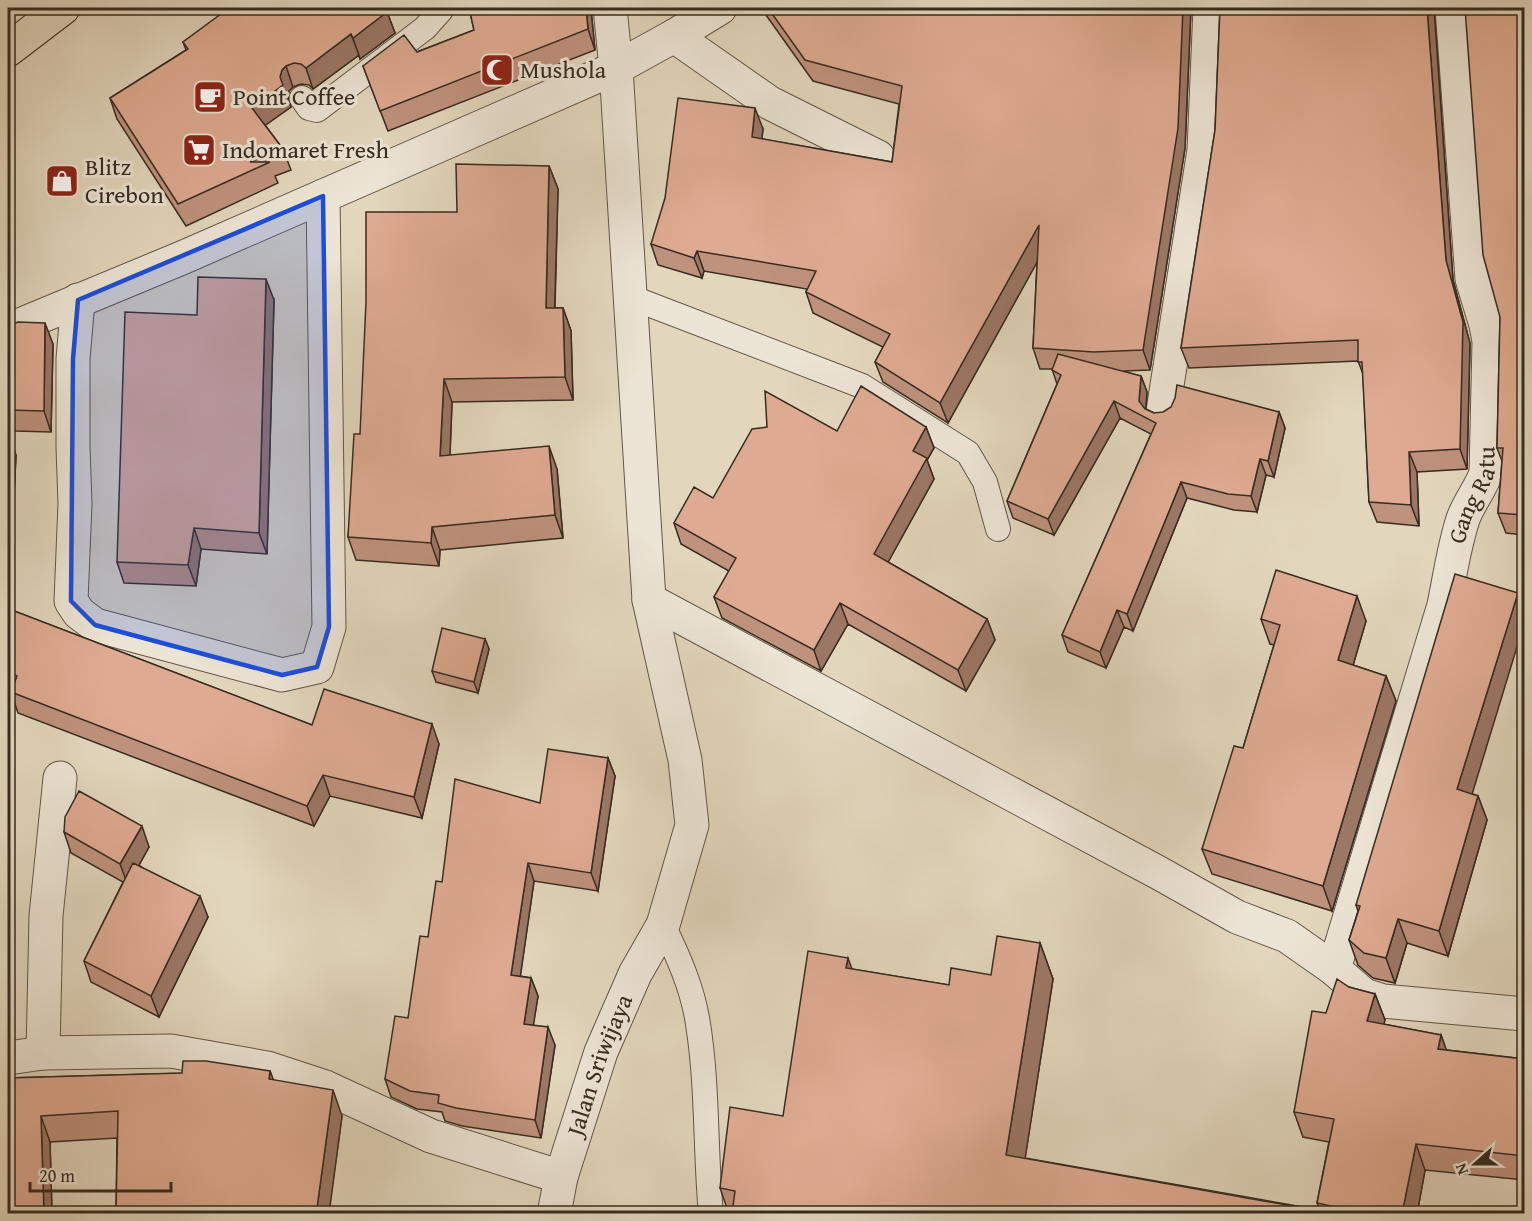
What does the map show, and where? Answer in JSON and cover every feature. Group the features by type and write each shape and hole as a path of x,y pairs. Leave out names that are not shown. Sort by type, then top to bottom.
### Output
{"highway":[{"path":"8,50 63,8"}],"street":[{"name":"Jalan Sriwijaya","path":"554,1214 561,1177 601,1052 635,974 663,925 692,825 685,760 649,600 616,68 610,8"},
{"path":"8,330 616,68 720,8"},
{"path":"1163,411 1204,150 1210,8"},
{"name":"Gang Ratu","path":"1334,969 1444,605 1463,518 1471,499 1482,485 1486,473 1490,342 1472,279 1452,8"},
{"path":"674,36 770,103 878,157"},
{"path":"78,300 73,359 75,504 72,601 79,613 95,625 282,675 317,667 329,627 323,196"},
{"path":"649,600 1237,917 1287,936 1334,969 1364,995 1383,1001 1524,1014"},
{"path":"43,1053 46,916 60,778"},
{"path":"8,1058 43,1053 171,1052 267,1068 324,1087 431,1136 561,1177"}],"lane":[{"path":"308,104 318,110 330,88 375,54 425,28 441,8"},
{"path":"630,297 862,386 968,453 985,482 998,529"},
{"path":"663,925 683,969 698,1023 707,1116 707,1169 711,1214"}],"highlighted area":[{"path":"323,196 329,627 317,667 282,675 95,625 71,601 73,359 78,300"}],"building":[{"path":"229,8 383,8 387,12 353,38 351,34 306,68 294,63 286,66 280,77 283,85 252,108 283,149 250,162 270,162 178,204 110,98 188,49 183,42"},
{"path":"469,8 586,8 588,29 380,111 363,66 404,35 417,52 474,30"},
{"path":"768,8 1183,8 1178,128 1143,350 1094,352 1033,348 1039,225 940,403 875,362 890,334 806,292 816,271 697,251 694,258 651,244 665,198 678,98 755,108 752,137 892,162 902,86 805,60"},
{"path":"1220,8 1427,8 1446,260 1463,322 1460,449 1409,452 1411,505 1369,502 1362,362 1358,362 1358,340 1181,348 1215,130"},
{"path":"1465,8 1524,8 1524,515 1498,513 1503,448 1497,448 1500,317 1483,255"},
{"path":"456,164 549,166 546,308 563,308 565,377 444,379 440,456 549,446 555,515 432,527 431,543 348,537 354,434 360,434 366,302 366,212 457,212"},
{"path":"198,277 266,279 259,533 194,528 188,565 117,562 125,312 197,315"},
{"path":"18,322 45,323 44,411 8,410 8,326"},
{"path":"1058,354 1141,376 1139,401 1145,409 1154,413 1163,412 1171,407 1177,385 1279,412 1268,461 1260,459 1251,496 1228,494 1181,482 1127,614 1117,610 1100,652 1062,635 1156,423 1114,401 1048,519 1007,501 1061,375 1052,370"},
{"path":"861,386 926,427 913,451 927,458 874,554 987,619 958,670 840,603 814,650 714,597 736,558 674,523 694,487 713,498 752,429 767,427 765,391 837,431"},
{"path":"1276,570 1357,596 1338,660 1386,676 1323,886 1202,849 1234,746 1243,748 1280,625 1261,619"},
{"path":"1455,574 1518,593 1457,789 1478,796 1439,931 1398,919 1386,958 1364,953 1349,940 1360,906 1356,905"},
{"path":"8,601 11,602 9,609 312,725 324,689 432,724 414,797 323,775 307,806 11,692 17,676 8,673"},
{"path":"442,628 485,639 474,682 432,671"},
{"path":"548,749 608,758 591,873 528,863 511,975 531,978 524,1024 548,1027 535,1120 456,1108 438,1103 439,1095 410,1091 385,1079 395,1016 408,1018 420,936 428,937 436,881 442,882 455,779 540,803"},
{"path":"79,791 142,826 120,864 64,832 65,817"},
{"path":"133,863 200,896 151,996 84,961"},
{"path":"997,936 1040,943 1006,1155 1337,1214 732,1214 735,1191 720,1188 730,1107 783,1116 808,951 848,958 846,968 949,985 951,968 991,975"},
{"path":"1337,979 1349,987 1375,994 1367,1021 1441,1035 1438,1049 1524,1059 1524,1156 1416,1144 1402,1214 1369,1214 1317,1203 1334,1119 1294,1112 1312,1011 1326,1013"},
{"path":"183,1061 206,1061 270,1071 269,1079 333,1090 317,1208 402,1214 116,1214 118,1111 41,1116 44,1214 8,1214 8,1078 182,1073"}],"place":[{"name":"Mushola","path":"497,70"},
{"name":"Point Coffee","path":"210,97"},
{"name":"Indomaret Fresh","path":"199,150"},
{"name":"Blitz Cirebon","path":"62,181"}]}
